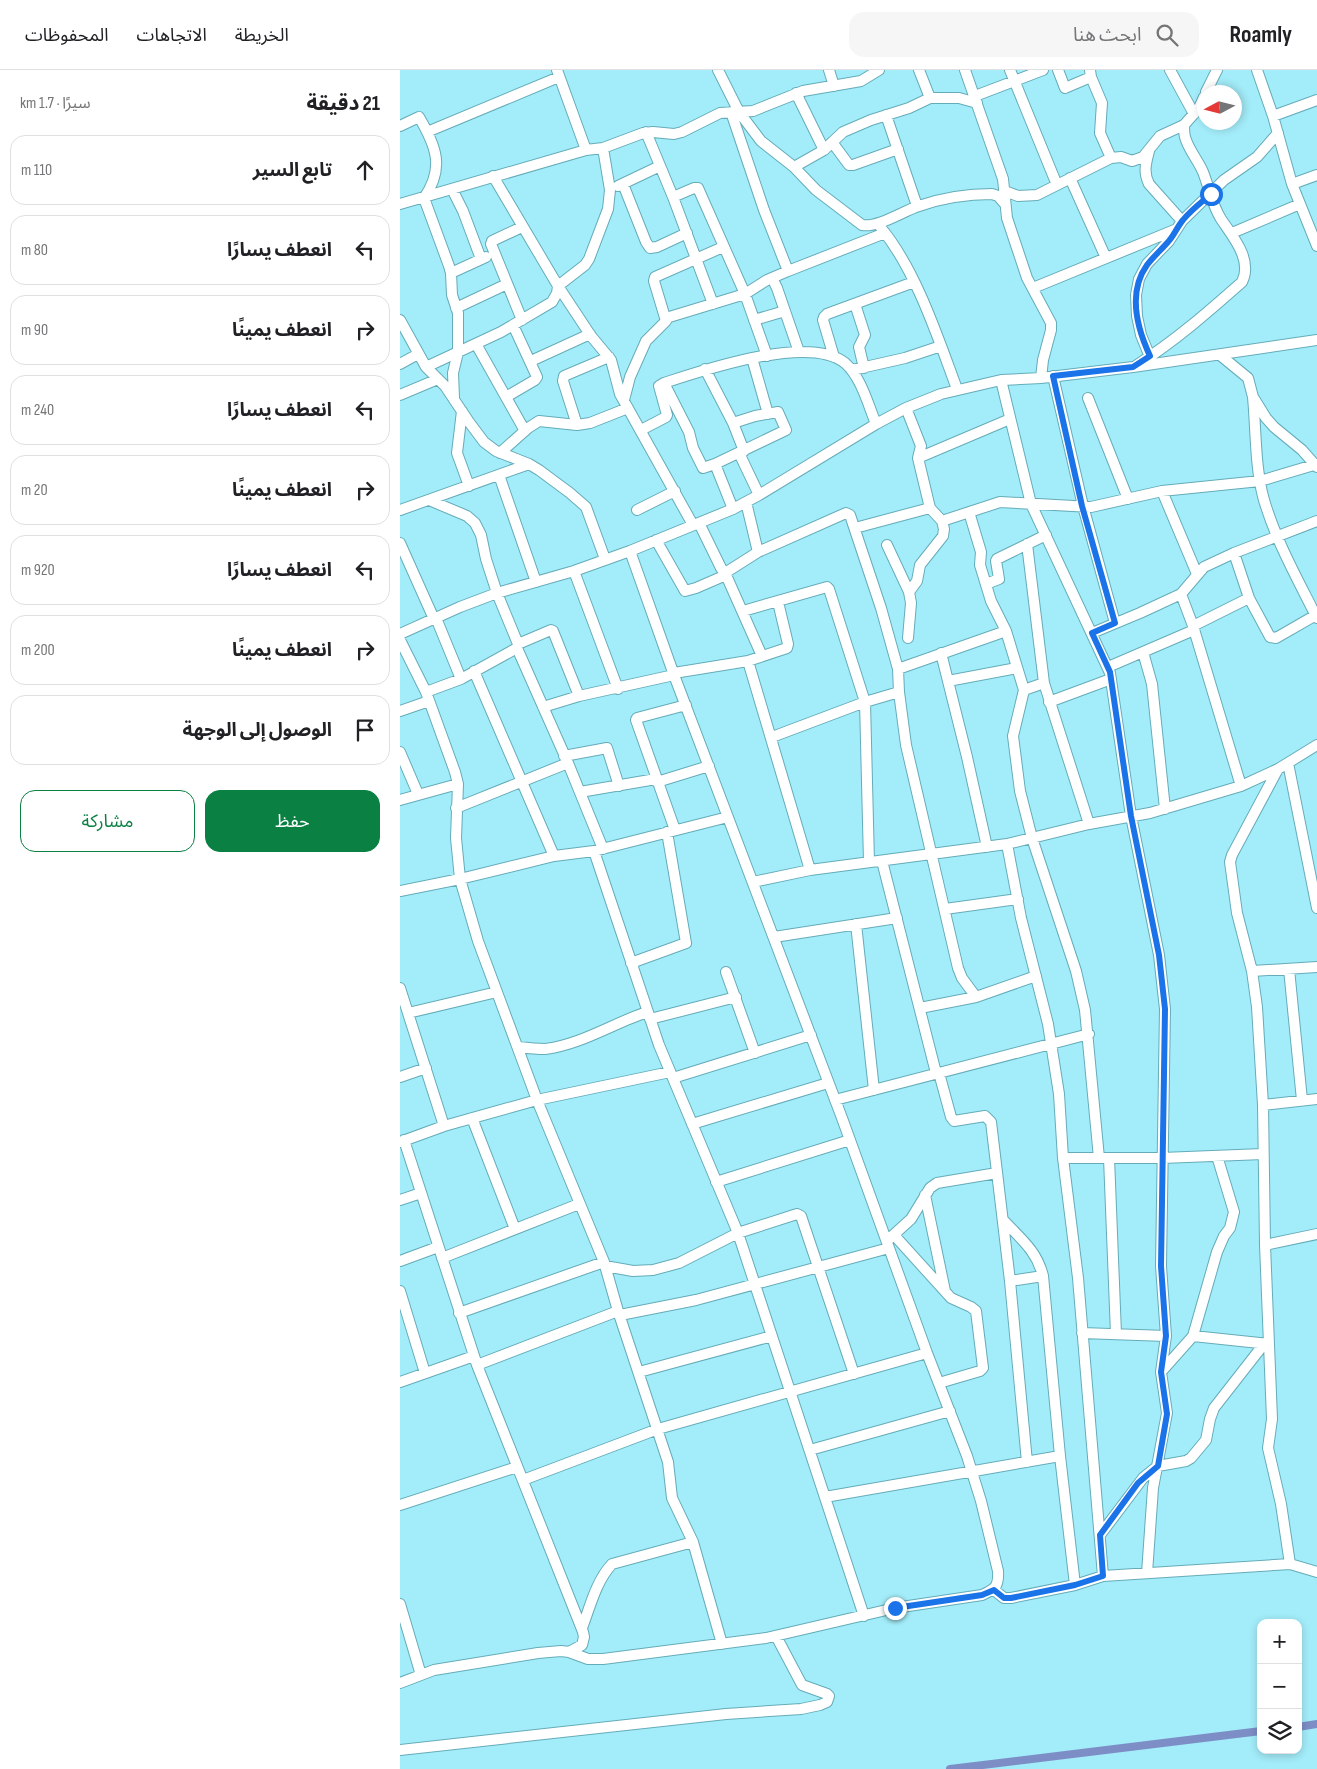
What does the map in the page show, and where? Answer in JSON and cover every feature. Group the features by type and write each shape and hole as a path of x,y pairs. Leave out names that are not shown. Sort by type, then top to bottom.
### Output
{"street":[{"path":"829,70 834,86"},
{"path":"400,204 586,150 603,148 646,132 674,134 682,132 720,113 763,108 812,88 860,81 879,70"},
{"path":"919,70 930,98"},
{"path":"965,70 1003,179 1005,191 1004,204 1007,218 1027,278 1052,323 1052,330 1043,360 1042,378"},
{"path":"1010,70 1058,184"},
{"path":"794,167 824,150 843,132 886,115 909,108 930,98 976,99 1014,80 1043,70"},
{"path":"1058,70 1066,88 1091,74 1102,103 1100,133 1111,158"},
{"path":"1170,70 1194,114"},
{"path":"1210,85 1217,70"},
{"path":"1257,70 1273,116 1292,184 1316,243"},
{"path":"720,71 735,112 764,210 788,271"},
{"path":"427,132 558,74 586,150"},
{"path":"796,93 824,150"},
{"path":"1273,116 1317,100"},
{"path":"1005,191 1018,196 1037,194 1111,158 1121,157 1132,161 1137,160 1150,150 1160,136 1184,125 1197,109"},
{"path":"735,112 761,141 794,167 816,190 855,222 868,226 877,224 917,206 938,200 984,194 998,196 1004,204"},
{"path":"886,115 917,206"},
{"path":"400,126 419,117 427,132 437,160 434,180 424,198 451,273 452,295 456,308 458,352 453,372 454,399"},
{"path":"1133,367 1196,323 1242,282 1246,275 1246,267 1238,242 1221,219 1202,170 1185,139 1184,125"},
{"path":"646,132 674,197 713,304"},
{"path":"1150,356 1141,335 1137,316 1136,295 1139,279 1147,264 1169,241 1179,225 1233,172 1257,157 1278,133"},
{"path":"832,142 849,165 853,166 898,149"},
{"path":"426,367 476,344 552,302 557,293 558,286 590,259 608,210 610,190 603,148"},
{"path":"1150,150 1145,177 1179,225"},
{"path":"610,190 660,166"},
{"path":"1292,184 1317,175"},
{"path":"493,176 558,286 590,334 609,357 618,388 626,404 675,492 726,574 762,656"},
{"path":"1070,178 1106,258"},
{"path":"623,184 650,248 657,247 687,233"},
{"path":"674,197 698,188 745,294 767,356"},
{"path":"452,189 482,259"},
{"path":"1232,233 1300,204"},
{"path":"877,224 902,257 941,346 957,390"},
{"path":"1032,288 1106,258 1179,225"},
{"path":"506,397 537,379 517,322 508,284 491,246 492,241 522,227"},
{"path":"666,318 745,294 788,271 885,233"},
{"path":"626,404 630,378 646,341 664,324 666,318 654,281 655,277 723,247"},
{"path":"451,273 494,253"},
{"path":"772,278 799,352"},
{"path":"834,357 824,320 827,314 914,282"},
{"path":"456,308 508,284"},
{"path":"855,304 865,334 859,347 864,368"},
{"path":"754,320 785,310"},
{"path":"400,320 426,367 454,399 484,442 500,453 529,464 570,493 586,507 605,559"},
{"path":"530,361 590,334"},
{"path":"400,634 496,592 574,571 630,551 733,508 759,495 876,424 906,408 957,390 1000,380 1042,378 1133,367 1317,340"},
{"path":"476,344 525,431"},
{"path":"852,370 905,358 941,346"},
{"path":"641,430 667,415 659,386 664,383 738,360 799,352 816,352 844,362 852,370 876,424"},
{"path":"400,364 418,354"},
{"path":"1220,355 1248,378 1253,397 1260,482 1264,499 1277,536 1316,617 1276,638 1270,637 1249,598 1234,553"},
{"path":"577,425 563,381 564,376 609,357"},
{"path":"752,358 768,414"},
{"path":"705,369 734,423 742,452 759,495"},
{"path":"1053,376 1082,506 1115,623"},
{"path":"400,395 438,379"},
{"path":"1000,380 1032,504 1108,667 1131,816 1159,955 1164,992 1161,1266 1166,1336 1161,1372 1167,1414 1153,1488 1148,1573"},
{"path":"664,383 689,432 693,448 702,467 706,468 786,430 780,413 768,414 734,423"},
{"path":"942,521 1000,502 1099,506 1162,491 1260,482 1316,465 1302,450 1274,427 1253,397"},
{"path":"1088,398 1128,499"},
{"path":"500,453 539,421 577,425 590,424 626,404"},
{"path":"906,408 921,446 918,458 930,508 942,521 944,529 943,536 920,565 916,583 909,592"},
{"path":"462,411 457,454 469,486"},
{"path":"918,458 1010,419"},
{"path":"401,508 429,500 529,464"},
{"path":"715,464 733,508"},
{"path":"499,475 536,582"},
{"path":"1162,491 1197,574"},
{"path":"638,510 675,492"},
{"path":"429,500 467,516 475,523 481,535 496,592 580,792 648,1016 738,1233 864,1616"},
{"path":"746,502 758,552"},
{"path":"855,528 930,508"},
{"path":"969,512 981,552 980,565 991,601 1006,631 1024,690 1013,738 1020,791 1032,838 1076,971 1085,1010 1104,1158 1116,1334"},
{"path":"656,540 686,591 726,574 758,552 846,513 850,516 882,608 898,669 906,746 933,855 959,974 976,997"},
{"path":"1092,633 1182,594 1204,567 1234,553 1317,521"},
{"path":"986,584 999,579 996,561 998,559 1046,535"},
{"path":"400,543 461,679"},
{"path":"1027,544 1044,683 1089,824"},
{"path":"887,546 909,592 911,604 908,638"},
{"path":"569,1652 582,1658 596,1660 776,1636 895,1608 982,1595 994,1590 999,1582 998,1571 972,1472 927,1353 890,1242 674,674 630,551"},
{"path":"574,571 618,689"},
{"path":"743,611 828,588 866,702 869,862"},
{"path":"1182,594 1241,786"},
{"path":"1108,667 1193,628 1249,598"},
{"path":"543,707 579,696 618,689 674,674 748,661 788,646 778,602"},
{"path":"400,711 550,630 553,631 579,696"},
{"path":"898,669 1006,631"},
{"path":"400,640 427,696 455,772 458,784 456,838 460,879 478,941 537,1100 604,1264 668,1462 672,1498 692,1542 722,1644"},
{"path":"1143,652 1152,684 1165,809"},
{"path":"941,653 968,757 987,848"},
{"path":"748,661 810,870"},
{"path":"948,681 1017,668"},
{"path":"474,671 554,856"},
{"path":"1049,702 1111,679"},
{"path":"1024,690 1044,683"},
{"path":"772,737 866,702 899,692"},
{"path":"631,963 686,943 671,831 636,720 686,705"},
{"path":"753,882 810,870 987,848 1089,824 1165,809 1241,786 1278,769 1317,745"},
{"path":"456,808 523,782 566,760 606,748 619,786"},
{"path":"400,752 418,794"},
{"path":"1288,763 1313,864 1317,908"},
{"path":"580,792 656,781 709,766"},
{"path":"1278,769 1230,859 1237,913 1252,972 1257,1007 1263,1105 1266,1344 1272,1420 1268,1448 1281,1504 1290,1564"},
{"path":"400,800 458,784"},
{"path":"400,891 460,879 554,856 598,850 728,817"},
{"path":"1007,844 1048,1024 1059,1094 1064,1158 1078,1278 1103,1576"},
{"path":"882,861 920,1008 951,1117 954,1121 985,1116 991,1122 1010,1282 1027,1462"},
{"path":"945,909 1018,899"},
{"path":"774,937 897,918"},
{"path":"856,924 874,1090"},
{"path":"1252,972 1317,967"},
{"path":"1290,969 1302,1100"},
{"path":"726,972 756,1053"},
{"path":"920,1008 976,997 1036,976"},
{"path":"400,988 444,1126"},
{"path":"408,1013 497,992"},
{"path":"518,1047 544,1049 565,1045 615,1023 736,997"},
{"path":"835,1100 1089,1034"},
{"path":"400,1683 448,1667 538,1653 569,1652 582,1645 584,1637 476,1361 402,1141 444,1126 537,1100 672,1075 756,1053 811,1035"},
{"path":"400,1077 426,1068"},
{"path":"692,1124 828,1083"},
{"path":"1263,1105 1317,1099"},
{"path":"472,1118 515,1229"},
{"path":"716,1182 850,1140"},
{"path":"1064,1158 1162,1158 1263,1154"},
{"path":"1161,1372 1193,1336 1220,1244 1233,1220 1234,1212 1217,1156"},
{"path":"400,1382 425,1373 476,1361 619,1313 696,1300 756,1285 890,1242 911,1219 930,1188 943,1181 998,1173"},
{"path":"400,1200 421,1193"},
{"path":"925,1195 945,1292"},
{"path":"442,1258 579,1204"},
{"path":"459,1313 604,1264 633,1271 653,1270 679,1263 738,1233 800,1214 854,1374"},
{"path":"1003,1220 1035,1254 1040,1263 1043,1276 1060,1456 1075,1585"},
{"path":"1265,1246 1317,1234"},
{"path":"890,1242 956,1301 976,1311 984,1368 980,1371 939,1383"},
{"path":"400,1261 438,1247"},
{"path":"1010,1282 1043,1276"},
{"path":"400,1291 425,1373"},
{"path":"1082,1333 1166,1336"},
{"path":"639,1372 772,1336"},
{"path":"1193,1336 1266,1344"},
{"path":"1100,1535 1138,1483 1158,1466 1186,1462 1191,1458 1206,1440 1214,1408 1266,1344"},
{"path":"523,1480 658,1429 927,1353"},
{"path":"810,1450 950,1412"},
{"path":"825,1497 1060,1456"},
{"path":"400,1505 517,1468"},
{"path":"582,1628 594,1596 607,1569 612,1564 692,1542"},
{"path":"994,1590 1004,1598 1011,1598 1075,1585 1103,1576 1290,1564 1317,1572"},
{"path":"400,1604 421,1675"},
{"path":"400,1750 726,1714 801,1708 827,1702 829,1696 827,1694 806,1687 798,1680 776,1636"}],"waterway":[{"path":"1302,1726 1317,1724"},
{"path":"950,1769 1257,1731"}],"route":[{"path":"895,1608 982,1595 994,1590 1004,1598 1011,1598 1075,1585 1103,1576 1100,1535 1138,1483 1158,1466 1160,1445 1167,1414 1161,1372 1166,1336 1161,1266 1165,1009 1163,984 1131,816 1110,672 1092,633 1115,623 1082,506 1053,376 1133,367 1150,356 1141,335 1137,316 1136,295 1139,279 1147,264 1169,241 1182,221 1211,194"}]}
